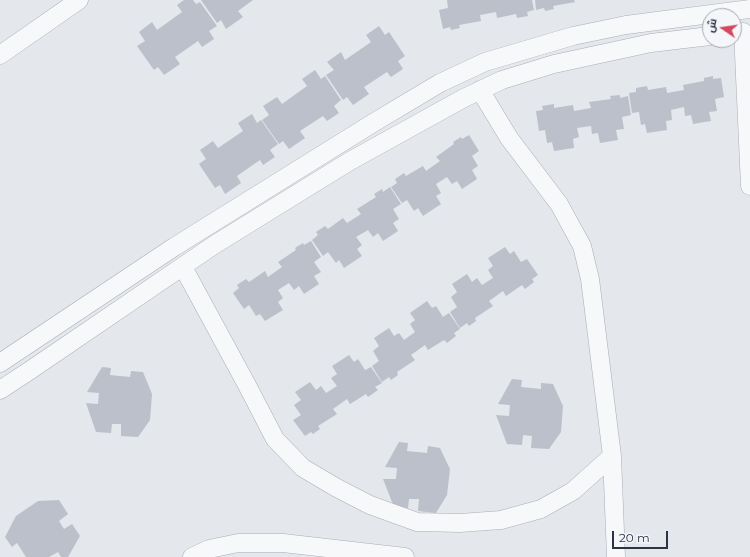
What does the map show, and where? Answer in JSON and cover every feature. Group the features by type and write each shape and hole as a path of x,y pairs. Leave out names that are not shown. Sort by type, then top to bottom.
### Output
{"street":[{"path":"0,55 57,6 79,0"},
{"path":"0,363 174,247 366,127 440,83 484,62 572,36 626,25 746,6"},
{"path":"742,32 750,186"},
{"path":"0,390 214,245 350,161 464,98 502,80 554,64 651,43 702,37"},
{"path":"480,90 509,138 559,204 582,246 590,279 612,456 616,557"},
{"path":"183,267 275,439 303,468 370,505 417,522 460,523 501,520 540,509 573,491 612,456"},
{"path":"192,557 209,549 238,543 283,543 405,557"},
{"path":"279,557 298,545"}],"building":[{"path":"184,0 193,0 196,4 200,2 217,26 209,31 214,39 202,47 198,41 175,57 180,64 164,75 158,67 154,70 137,46 145,41 139,32 152,22 157,30 182,12 177,5"},
{"path":"201,0 253,0 238,11 243,17 226,29 221,20 217,23"},
{"path":"447,0 532,0 534,10 527,12 528,16 517,18 516,14 497,18 496,12 480,15 481,21 459,25 460,28 451,30 450,27 443,29 439,10 448,8"},
{"path":"535,0 574,0 575,2 553,6 554,9 545,11 544,8 536,10"},
{"path":"379,26 385,35 389,32 405,56 398,61 403,69 391,77 387,72 364,87 369,94 353,105 347,97 343,100 326,75 334,70 327,62 341,52 345,60 371,42 366,35"},
{"path":"315,70 321,79 325,76 341,100 334,106 339,113 327,121 323,116 300,131 305,138 289,149 283,141 279,144 262,120 269,115 263,106 277,97 282,104 307,86 302,79"},
{"path":"713,76 713,79 721,78 724,97 715,99 717,111 709,112 711,121 693,124 691,115 685,116 684,107 671,110 672,120 666,121 667,130 647,133 645,124 641,125 639,112 632,113 629,93 636,92 636,88 647,86 648,90 666,87 667,93 684,90 683,85 704,81 704,78"},
{"path":"620,95 620,98 628,96 631,115 622,117 624,129 616,130 618,140 600,143 598,133 592,134 591,126 577,128 579,137 573,139 574,148 554,151 552,142 547,143 545,130 539,131 536,111 543,110 542,106 554,104 554,108 573,105 574,111 591,108 589,102 611,99 610,96"},
{"path":"252,114 257,123 261,120 278,144 270,150 275,157 263,165 260,160 237,176 241,183 225,194 220,185 215,188 199,164 206,159 200,150 213,141 218,148 243,131 238,123"},
{"path":"469,135 479,151 472,156 478,166 472,170 477,179 462,189 457,181 452,184 447,177 436,184 441,193 436,196 441,204 423,216 418,208 414,211 407,200 402,203 391,187 397,183 395,179 404,173 406,176 423,166 426,171 440,161 436,157 454,144 453,142 461,137 462,139"},
{"path":"390,187 401,204 393,209 399,219 393,223 398,231 383,241 378,233 373,237 368,230 356,237 362,245 357,249 362,256 344,268 339,260 336,263 328,252 323,256 312,240 318,235 316,232 325,226 328,229 343,218 347,223 361,214 357,209 376,197 374,194 382,189 383,192"},
{"path":"311,241 321,257 314,262 321,272 314,276 319,284 304,294 299,286 294,290 289,283 278,290 283,298 278,302 283,310 265,321 260,314 256,316 249,305 244,309 233,293 239,288 237,285 246,279 249,282 265,271 268,277 282,267 278,262 296,250 295,248 303,243 304,245"},
{"path":"505,247 510,254 514,251 521,262 527,259 538,275 532,279 534,282 525,289 522,285 506,296 503,291 489,301 493,306 475,318 476,321 469,326 467,323 460,328 450,312 457,307 451,297 457,292 452,284 467,274 472,282 477,278 482,285 493,278 488,270 493,266 488,258"},
{"path":"427,301 432,308 436,306 443,317 449,313 460,329 454,333 456,336 447,343 444,340 428,350 425,345 411,355 415,360 397,372 398,375 391,380 389,377 382,382 372,366 379,361 373,351 379,346 374,338 389,328 394,336 399,333 404,340 415,332 410,324 415,320 410,313"},
{"path":"349,355 354,362 358,359 365,370 371,367 382,383 375,387 378,390 368,397 366,394 350,404 347,399 333,409 337,414 318,426 320,429 313,434 311,432 305,436 293,420 301,415 294,405 301,400 295,392 310,382 316,390 321,386 326,393 337,386 331,378 337,374 332,366"},
{"path":"102,367 111,368 110,375 130,377 131,371 143,372 152,394 150,420 138,437 121,436 121,424 112,424 111,433 96,432 86,403 98,404 99,393 87,392"},
{"path":"512,379 522,380 521,387 541,389 541,383 553,384 563,406 561,432 549,449 531,448 532,436 523,435 522,445 507,444 496,415 509,416 510,405 498,404"},
{"path":"399,442 408,443 407,451 427,453 428,446 440,448 450,469 447,495 436,513 418,511 419,499 409,499 408,508 394,507 383,479 396,479 397,468 385,467"},
{"path":"59,500 68,514 59,521 64,529 72,524 80,536 68,557 61,557 58,552 49,557 26,557 17,543 12,547 5,537 16,516 38,501"}]}
